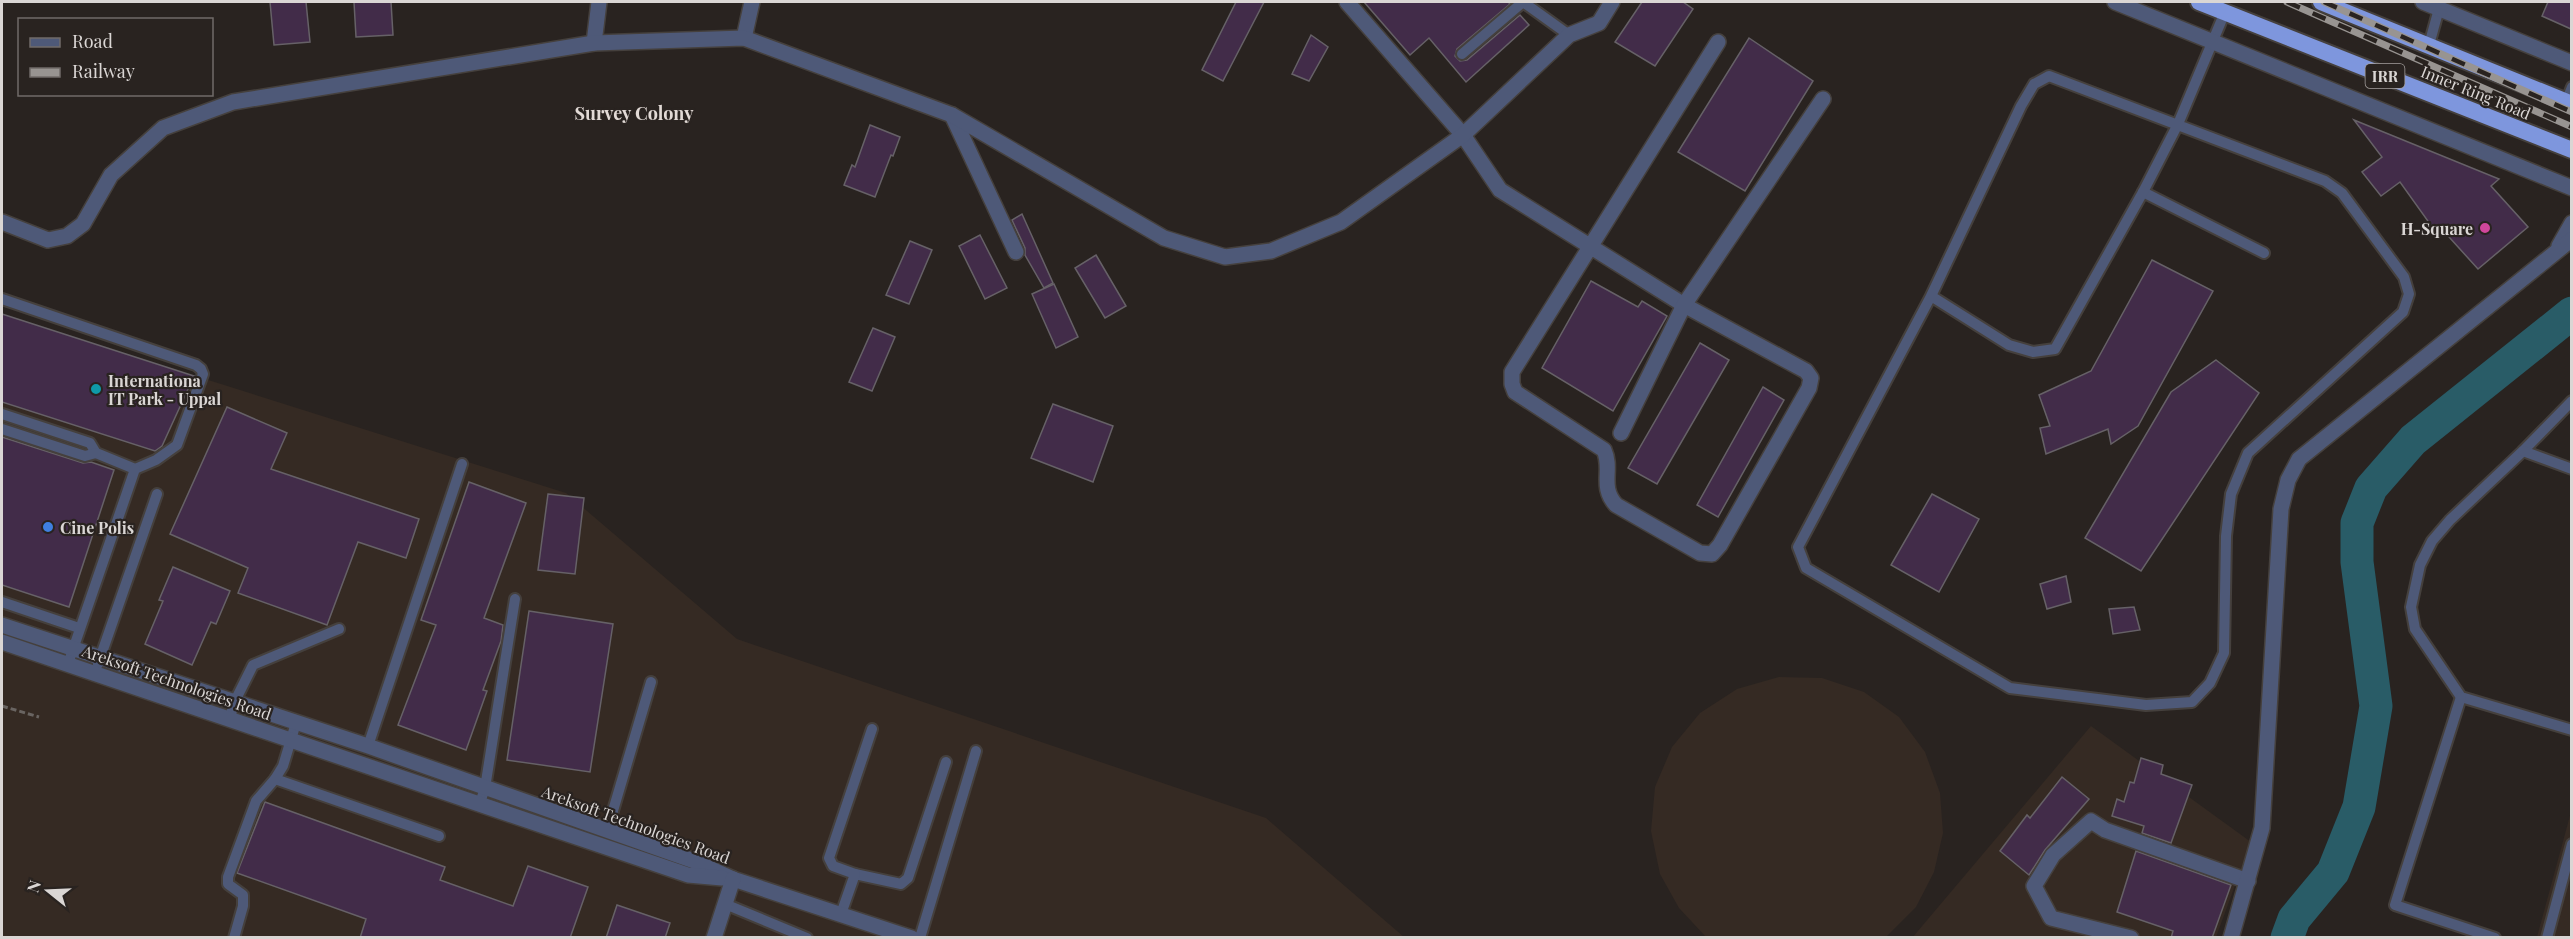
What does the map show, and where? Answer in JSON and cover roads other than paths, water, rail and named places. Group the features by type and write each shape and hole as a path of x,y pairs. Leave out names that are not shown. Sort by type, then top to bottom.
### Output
{"highway":[{"name":"Inner Ring Road","path":"2199,2 2571,150"},
{"name":"Inner Ring Road","path":"2321,2 2570,98"}],"street":[{"path":"594,43 599,2"},
{"path":"744,38 752,2"},
{"path":"1347,2 1463,135 1500,190 1589,247 1684,305 1806,371 1811,378 1809,388 1798,408 1720,545 1712,554 1700,553 1616,505 1610,498 1606,487 1607,456 1604,450 1515,392 1512,372 1589,247 1718,42"},
{"path":"2,222 48,240 67,236 83,224 111,176 163,128 232,102 594,43 744,38 952,115 1164,238 1225,257 1271,251 1341,222 1463,135 1569,35 1599,23 1612,2"},
{"path":"2115,2 2571,188"},
{"path":"2423,2 2440,5 2571,63"},
{"path":"1621,433 1684,305 1822,99"},
{"path":"952,115 1016,252"},
{"path":"2556,251 2571,223"},
{"path":"2230,938 2262,828 2281,509 2288,480 2299,459 2571,238"},
{"name":"Areksoft Technologies Road","path":"8,628 368,746 694,861 733,879"},
{"name":"Areksoft Technologies Road","path":"2,642 688,875 733,879"},
{"path":"119,680 124,665"},
{"path":"2131,938 2074,931 2051,918 2034,886 2053,855 2091,821 2105,830 2248,881"},
{"path":"714,938 733,879 912,938"}],"lane":[{"path":"1462,54 1523,2 1569,35"},
{"path":"2429,45 2440,5"},
{"path":"1931,296 2009,345 2033,352 2055,349 2143,192 2178,124 2225,12"},
{"path":"2049,76 2178,124 2325,181 2342,193 2403,277 2409,294 2403,312 2248,453 2230,494 2226,536 2224,653 2210,683 2192,702 2146,705 2010,688 1806,568 1798,547 1931,296 2034,84 2049,76"},
{"path":"2143,192 2264,253"},
{"path":"2,299 201,369 203,374 177,445 156,460 135,469 96,453 90,443 2,414"},
{"path":"2571,401 2523,451 2450,519 2432,541 2420,565 2411,607 2415,629 2462,697 2571,730"},
{"path":"2,429 85,456 96,453"},
{"path":"2523,451 2571,469"},
{"path":"368,746 462,464"},
{"path":"68,664 135,469"},
{"path":"95,673 157,494"},
{"path":"480,803 485,788 515,598"},
{"path":"2,602 80,628"},
{"path":"8,628 21,609"},
{"path":"230,718 234,703 253,665 339,629"},
{"path":"608,831 651,682"},
{"path":"2462,697 2395,905 2495,938"},
{"path":"234,938 243,906 243,895 228,884 228,877 256,801 283,766 296,723"},
{"path":"872,729 829,858 833,866 855,874 901,884 909,878 946,762"},
{"path":"920,938 976,751"},
{"path":"275,779 439,836"},
{"path":"2547,938 2571,844"},
{"path":"841,914 855,874"},
{"path":"725,904 807,938"}],"waterway":[{"path":"2287,938 2294,919 2333,872 2359,807 2376,706 2357,562 2357,523 2371,488 2413,440 2572,313"}],"railway":[{"path":"2287,2 2572,127"},
{"path":"2324,2 2572,112"}],"place":[{"name":"H-Square","path":"2485,228"},
{"name":"Internationa IT Park - Uppal","path":"96,389"},
{"name":"Cine Polis","path":"48,527"}],"district":[{"name":"Survey Colony","path":"634,113"}]}
